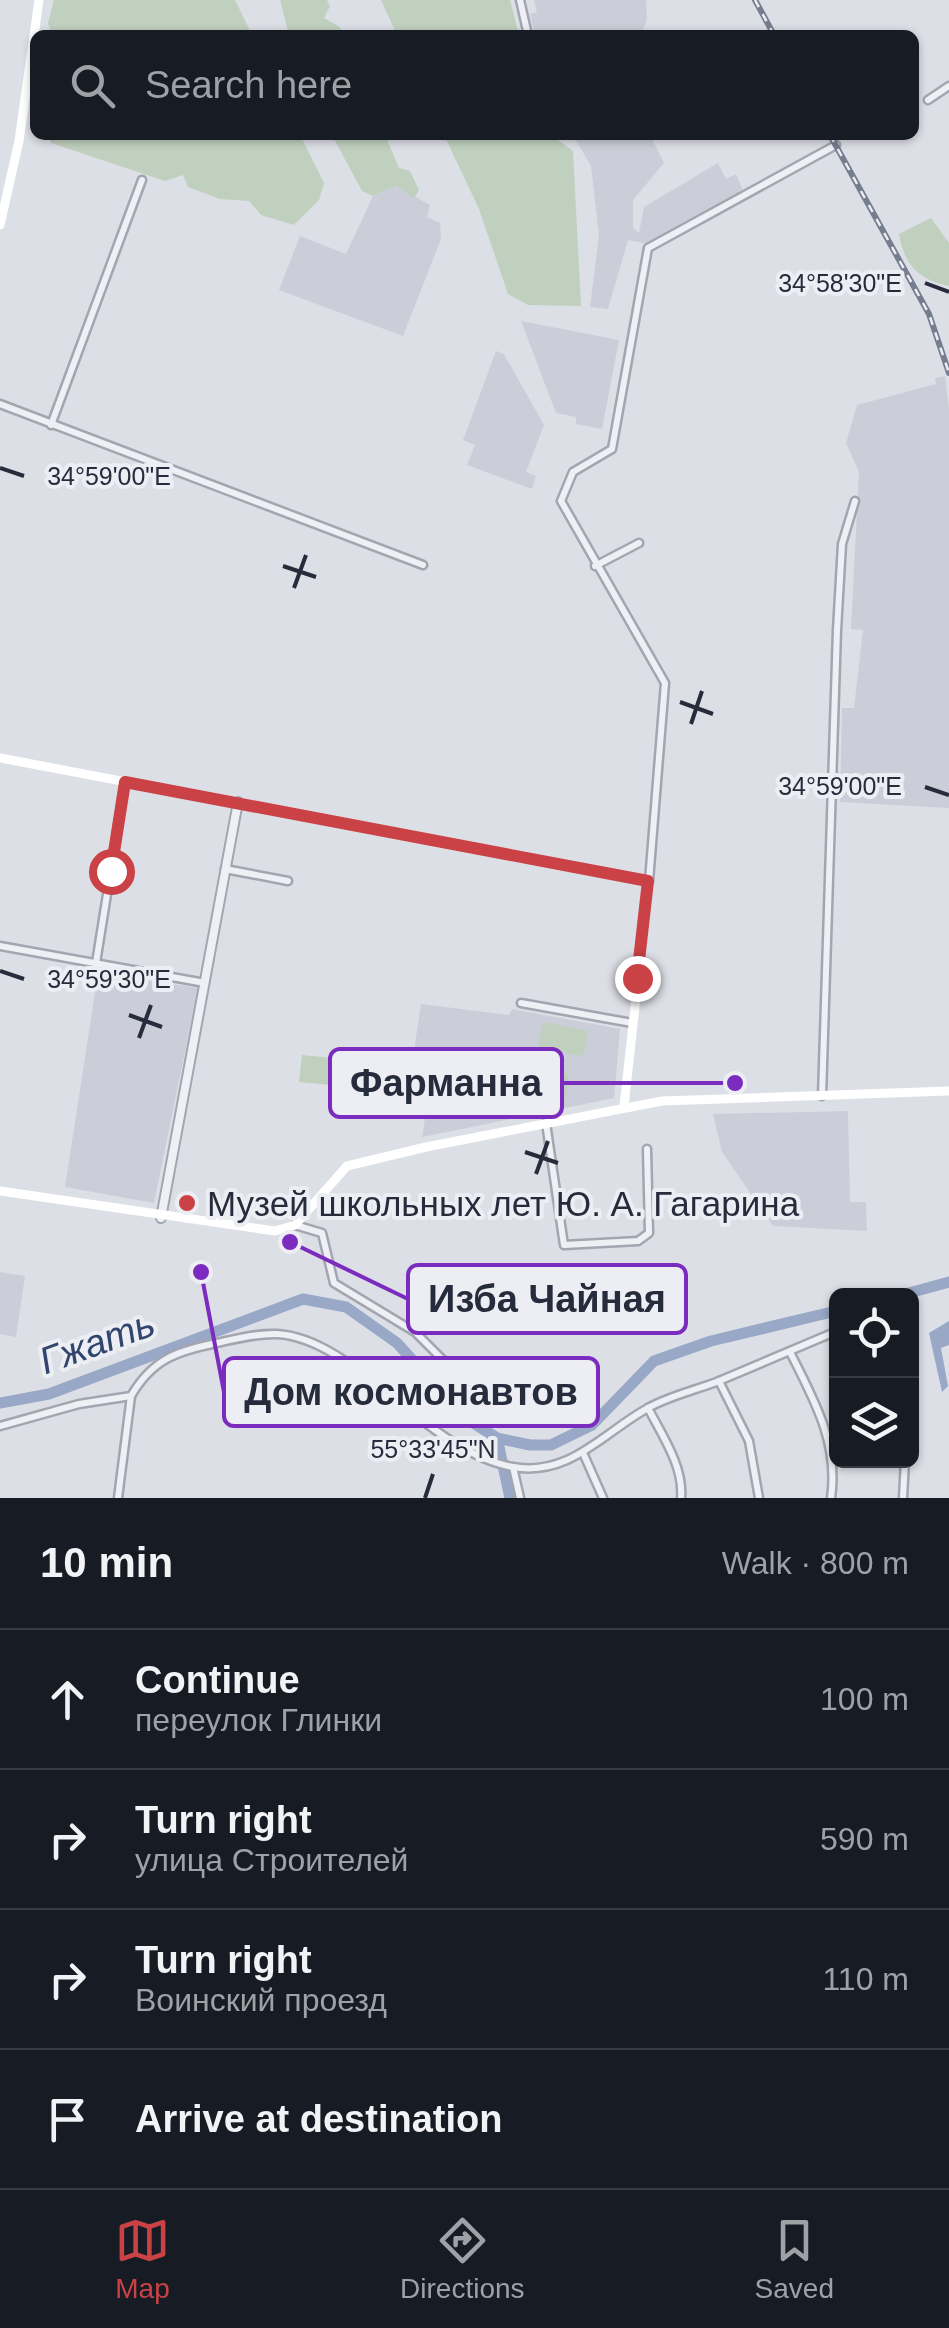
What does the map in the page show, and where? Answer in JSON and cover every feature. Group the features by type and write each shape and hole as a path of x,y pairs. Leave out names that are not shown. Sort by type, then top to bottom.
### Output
{"main road":[{"path":"35,30 39,0"},
{"path":"0,225 30,60"},
{"path":"0,758 648,881 624,1106"},
{"path":"0,1191 267,1232 295,1225 337,1175 354,1163 624,1106 662,1101 949,1091"}],"street":[{"path":"520,0 527,30"},
{"path":"928,100 949,86"},
{"path":"648,881 666,682 595,566 561,501 574,472 612,449 648,248 836,145"},
{"path":"51,424 142,180"},
{"path":"0,404 423,566"},
{"path":"822,1097 838,615 842,544 855,501"},
{"path":"595,566 639,543"},
{"path":"96,963 125,782"},
{"path":"161,1218 238,802"},
{"path":"224,869 288,881"},
{"path":"0,946 206,984"},
{"path":"521,1003 632,1023"},
{"path":"546,1124 564,1245 638,1241 649,1233 647,1149"},
{"path":"295,1225 322,1233 334,1283 416,1332 471,1388 498,1404"},
{"path":"118,1498 131,1396 146,1372 167,1355 278,1334 334,1354 435,1433 513,1467 550,1464 584,1455 648,1408 829,1334"},
{"path":"790,1352 822,1416 832,1450 830,1498"},
{"path":"719,1381 750,1441 758,1498"},
{"path":"0,1426 79,1404 131,1396"},
{"path":"648,1408 670,1449 682,1486 681,1498"},
{"path":"584,1455 603,1498"},
{"path":"513,1467 520,1498"},
{"path":"903,1498 904,1468"}],"shaded area":[{"path":"534,0 646,0 647,19 643,30 534,30 530,14 537,12"},
{"path":"576,140 652,140 664,163 633,200 633,228 639,233 644,207 718,163 726,179 736,174 744,193 648,244 628,240 608,309 590,307 599,235 591,166"},
{"path":"396,186 430,205 427,217 440,223 441,239 403,336 279,290 300,236 346,254 373,196"},
{"path":"521,321 619,340 602,429 576,424 576,417 556,413"},
{"path":"496,351 504,354 544,425 526,472 536,476 532,489 467,465 475,445 463,440"},
{"path":"945,376 949,409 949,808 840,802 842,708 854,708 863,630 851,629 859,472 846,443 857,405 936,384 935,378"},
{"path":"98,973 198,988 154,1203 65,1187"},
{"path":"421,1004 509,1015 512,1009 620,1029 614,1098 422,1137 428,1100 407,1097"},
{"path":"848,1111 850,1202 866,1202 867,1231 773,1226 722,1152 713,1114"},
{"path":"0,1272 25,1276 16,1337 0,1334"}],"green space":[{"path":"54,0 235,0 250,30 50,30 48,23"},
{"path":"280,0 327,0 330,6 324,18 341,30 288,30"},
{"path":"381,0 510,0 518,30 395,30"},
{"path":"50,140 302,140 324,183 319,200 294,225 261,215 249,201 220,199 188,187 183,175 165,181"},
{"path":"335,140 387,140 399,168 410,171 419,190 414,198 396,186 373,196 362,191"},
{"path":"446,140 558,140 573,151 581,306 528,305 508,294 479,209"},
{"path":"931,218 949,243 949,286 921,275 901,245 899,234"},
{"path":"543,1022 588,1031 583,1056 538,1048"},
{"path":"302,1055 355,1060 352,1087 299,1082"},
{"path":"527,1068 569,1074 565,1100 523,1093"}],"water":[{"path":"949,1321 949,1345 941,1348 948,1386 942,1392 929,1333"}],"waterway":[{"name":"Гжать","path":"919,1290 949,1282"},
{"name":"Гжать","path":"0,1403 49,1394 303,1299 346,1307 397,1343 464,1417 497,1438 551,1445 592,1425 654,1361 711,1341 829,1313"},
{"path":"497,1438 510,1498"}],"railway":[{"path":"755,0 771,30"},
{"path":"833,140 929,314 949,373"}],"place":[{"name":"Фарманна","path":"735,1083"},
{"name":"Музей школьных лет Ю. А. Гагарина","path":"187,1203"},
{"name":"Изба Чайная","path":"290,1242"},
{"name":"Дом космонавтов","path":"201,1272"}],"route":[{"path":"111,871 125,782 648,881 637,978"}]}
